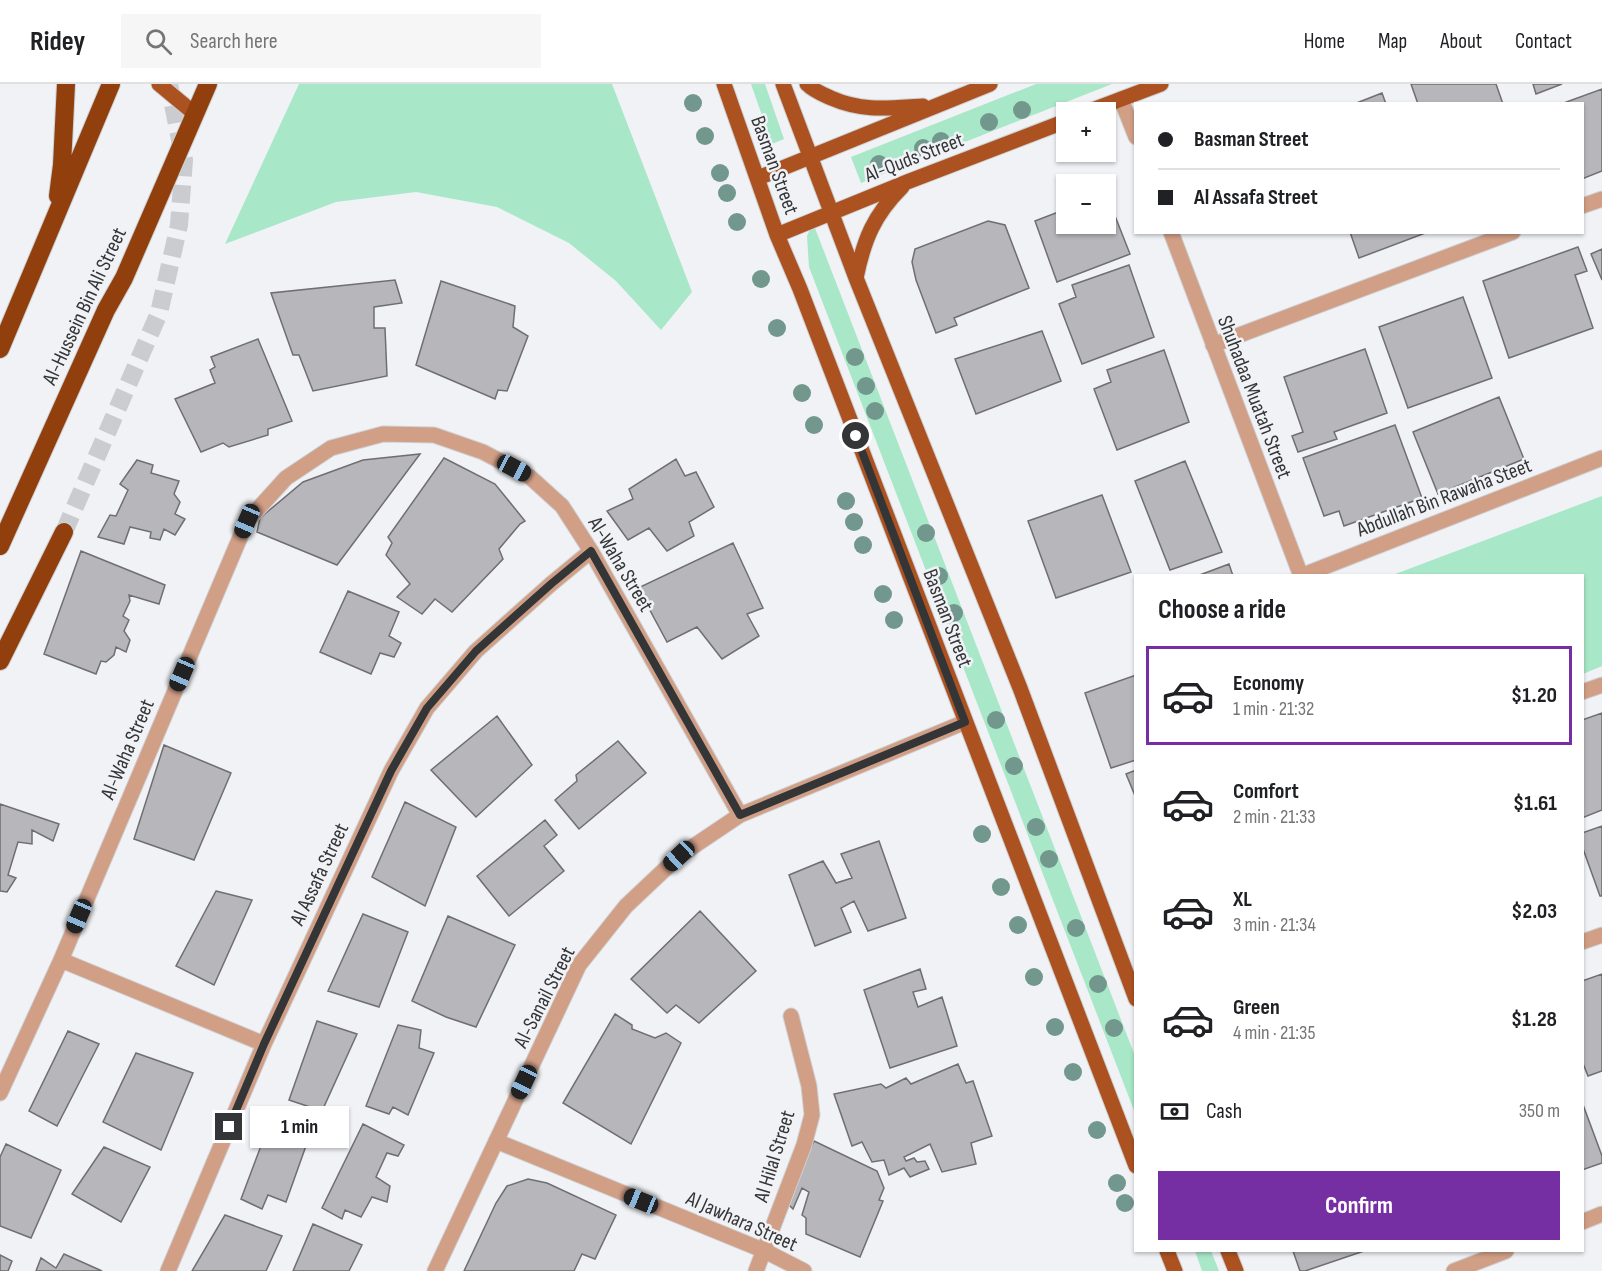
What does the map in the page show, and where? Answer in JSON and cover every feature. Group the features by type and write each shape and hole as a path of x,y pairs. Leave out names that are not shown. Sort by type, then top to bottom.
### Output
{"highway":[{"path":"54,223 62,165 66,84"},
{"path":"0,349 111,84"},
{"name":"Al-Hussein Bin Ali Street","path":"0,546 106,310 124,278 208,84"},
{"path":"0,662 64,532"}],"main road":[{"path":"159,84 195,114"},
{"name":"Basman Street","path":"723,84 777,235 804,299 1134,1161"},
{"name":"Basman Street","path":"783,84 856,278 1020,688 1134,994"},
{"path":"807,84 813,90 849,105 877,109 938,104"},
{"name":"Al-Quds Street","path":"758,178 990,84"},
{"path":"1113,102 1161,84"},
{"name":"Al-Quds Street","path":"777,235 1056,125"},
{"path":"856,278 861,251 871,226 887,201 907,182"},
{"path":"1167,1252 1175,1271"},
{"path":"1228,1252 1236,1271"}],"street":[{"path":"1121,99 1134,133"},
{"path":"1584,205 1602,199"},
{"name":"Shuhadaa Muatah Street","path":"1172,234 1300,574"},
{"path":"1213,345 1508,234"},
{"name":"Al-Waha Street","path":"0,1093 60,960 247,521 286,478 331,448 383,434 434,435 483,452 530,477 562,506 591,551 740,815"},
{"name":"Abdullah Bin Rawaha Steet","path":"1306,574 1602,458"},
{"name":"Al Assafa Street","path":"168,1271 264,1044 391,771 427,708 476,651 591,551"},
{"path":"1584,691 1602,685"},
{"name":"Al-Sanail Street","path":"435,1271 579,964 626,906 671,863 740,815 965,722"},
{"path":"1584,941 1602,935"},
{"path":"60,960 264,1044"},
{"name":"Al Hilal Street","path":"756,1271 804,1145 812,1115 809,1086 791,1016"},
{"name":"Al Jawhara Street","path":"496,1141 765,1251 804,1271"},
{"path":"1584,1221 1602,1214"},
{"path":"1454,1271 1503,1252"}],"green space":[{"path":"299,84 612,84 692,292 661,330 616,281 569,243 497,207 416,192 336,202 225,244"},
{"path":"751,84 765,84 784,139 772,144"},
{"path":"1036,84 1112,84 1066,102 1056,102 1056,106 861,183 851,157"},
{"path":"813,223 1134,1053 1134,1110 809,267 807,236"},
{"path":"1602,496 1602,666 1584,674 1584,574 1395,574"},
{"path":"1195,1252 1211,1252 1219,1271 1202,1271"}],"building":[{"path":"1411,84 1496,84 1502,102 1417,102"},
{"path":"1533,84 1562,84 1536,94"},
{"path":"1602,89 1602,171 1584,178 1584,102 1566,102"},
{"path":"1382,93 1385,102 1359,102"},
{"path":"1056,213 1056,234 1116,234 1116,218 1130,254 1057,282 1035,221"},
{"path":"988,221 1005,225 1029,288 954,318 957,325 936,333 916,280 912,262 915,249"},
{"path":"1351,234 1423,234 1359,258"},
{"path":"1578,247 1587,271 1575,275 1593,328 1509,358 1483,281"},
{"path":"1602,249 1602,280 1591,254"},
{"path":"1129,265 1154,337 1082,364 1059,304 1076,297 1072,285"},
{"path":"395,280 402,303 374,307 374,328 385,328 387,376 313,391 299,355 293,355 271,293"},
{"path":"441,281 515,306 513,327 528,336 507,391 498,390 495,399 416,365"},
{"path":"1463,297 1492,378 1408,408 1379,327"},
{"path":"1042,331 1061,381 976,414 955,359"},
{"path":"258,339 292,421 268,429 268,435 229,447 223,443 201,452 175,399 215,383 210,370 215,367 211,357"},
{"path":"1365,349 1387,413 1334,432 1337,439 1298,452 1292,436 1303,432 1284,377"},
{"path":"1164,350 1189,422 1117,450 1094,389 1111,382 1107,370"},
{"path":"1499,397 1524,459 1438,494 1413,432"},
{"path":"1395,425 1422,498 1344,526 1339,511 1324,516 1303,458"},
{"path":"420,454 337,565 257,532 260,518 303,482 363,460"},
{"path":"444,458 495,484 525,521 499,549 503,559 452,612 435,599 422,614 397,597 410,584 386,555 392,543 388,537"},
{"path":"676,459 685,476 696,472 714,507 689,522 694,536 667,551 649,528 628,540 607,511 633,499 629,489"},
{"path":"137,460 153,465 151,473 179,481 174,494 180,502 175,514 185,519 175,535 164,529 160,540 150,538 151,532 130,527 124,544 98,537 110,515 116,516 128,490 120,484"},
{"path":"1185,461 1222,552 1170,570 1135,481"},
{"path":"1102,495 1131,572 1056,598 1028,521"},
{"path":"733,543 763,608 747,614 759,636 722,659 697,627 667,642 638,588"},
{"path":"81,551 165,585 159,604 129,595 130,601 123,616 129,620 124,631 130,640 126,652 116,647 114,655 106,662 101,661 96,674 44,654"},
{"path":"1229,564 1232,574 1202,574"},
{"path":"348,591 399,612 389,636 401,643 394,657 380,653 371,674 320,652"},
{"path":"1134,676 1134,761 1111,768 1085,693"},
{"path":"1602,713 1602,810 1584,817 1584,719"},
{"path":"497,716 532,765 476,817 431,770"},
{"path":"618,741 646,773 579,829 555,800 577,781 576,775"},
{"path":"164,745 231,773 194,860 134,839"},
{"path":"1134,771 1134,793 1126,774"},
{"path":"405,802 456,827 425,906 372,877"},
{"path":"0,804 59,824 53,841 32,830 32,844 18,842 8,875 16,878 7,892 0,891"},
{"path":"545,820 557,835 544,846 564,871 509,916 477,876"},
{"path":"1602,826 1602,896 1600,896 1584,852 1584,832"},
{"path":"879,841 906,918 868,931 854,901 841,908 851,932 815,946 789,875 823,861 836,883 852,878 841,854"},
{"path":"216,891 252,900 214,985 176,966"},
{"path":"700,911 756,971 699,1023 676,1005 667,1013 631,979"},
{"path":"363,914 408,932 379,1007 328,991"},
{"path":"448,916 515,945 476,1027 446,1017 412,1001"},
{"path":"920,969 926,989 913,992 918,1007 942,997 957,1046 890,1068 864,990"},
{"path":"1602,974 1602,1071 1588,1076 1584,1066 1584,980"},
{"path":"615,1014 632,1025 632,1029 655,1038 666,1033 681,1043 631,1144 563,1103"},
{"path":"317,1021 357,1034 322,1111 289,1100"},
{"path":"398,1025 421,1030 419,1048 434,1053 408,1115 393,1107 389,1114 366,1106"},
{"path":"68,1031 99,1044 57,1126 29,1111"},
{"path":"136,1053 193,1073 161,1150 103,1122"},
{"path":"958,1064 966,1083 973,1081 992,1136 971,1143 976,1164 942,1172 930,1144 904,1157 906,1161 914,1158 917,1162 925,1161 929,1169 910,1177 904,1168 889,1175 884,1160 872,1162 862,1142 852,1146 834,1094 881,1084 886,1088 906,1078 911,1084"},
{"path":"1584,1107 1602,1156 1602,1163 1584,1169"},
{"path":"270,1122 307,1143 286,1202 268,1195 262,1209 241,1199"},
{"path":"363,1124 404,1145 398,1156 387,1153 376,1177 390,1186 387,1202 372,1197 361,1217 345,1210 342,1219 322,1208"},
{"path":"814,1141 877,1171 884,1188 879,1200 883,1201 860,1257 806,1234 806,1218 802,1215 809,1192 802,1188 793,1209 786,1202"},
{"path":"6,1144 61,1170 31,1238 0,1226 0,1157"},
{"path":"104,1147 150,1167 121,1222 72,1194"},
{"path":"528,1179 547,1183 616,1215 595,1259 582,1254 574,1271 464,1271 496,1203 507,1186"},
{"path":"225,1215 282,1236 266,1271 192,1271"},
{"path":"313,1224 362,1245 349,1271 293,1271"},
{"path":"1293,1252 1361,1252 1305,1271 1300,1271"},
{"path":"64,1254 102,1271 36,1271 41,1258 56,1268"},
{"path":"0,1255 12,1261 8,1271 0,1271"}],"tunnel":[{"path":"64,532 159,313 179,225 184,160 169,84"}],"route":[{"path":"229,1127 264,1044 391,771 427,708 476,651 591,551 740,815 965,722 856,436"}]}
